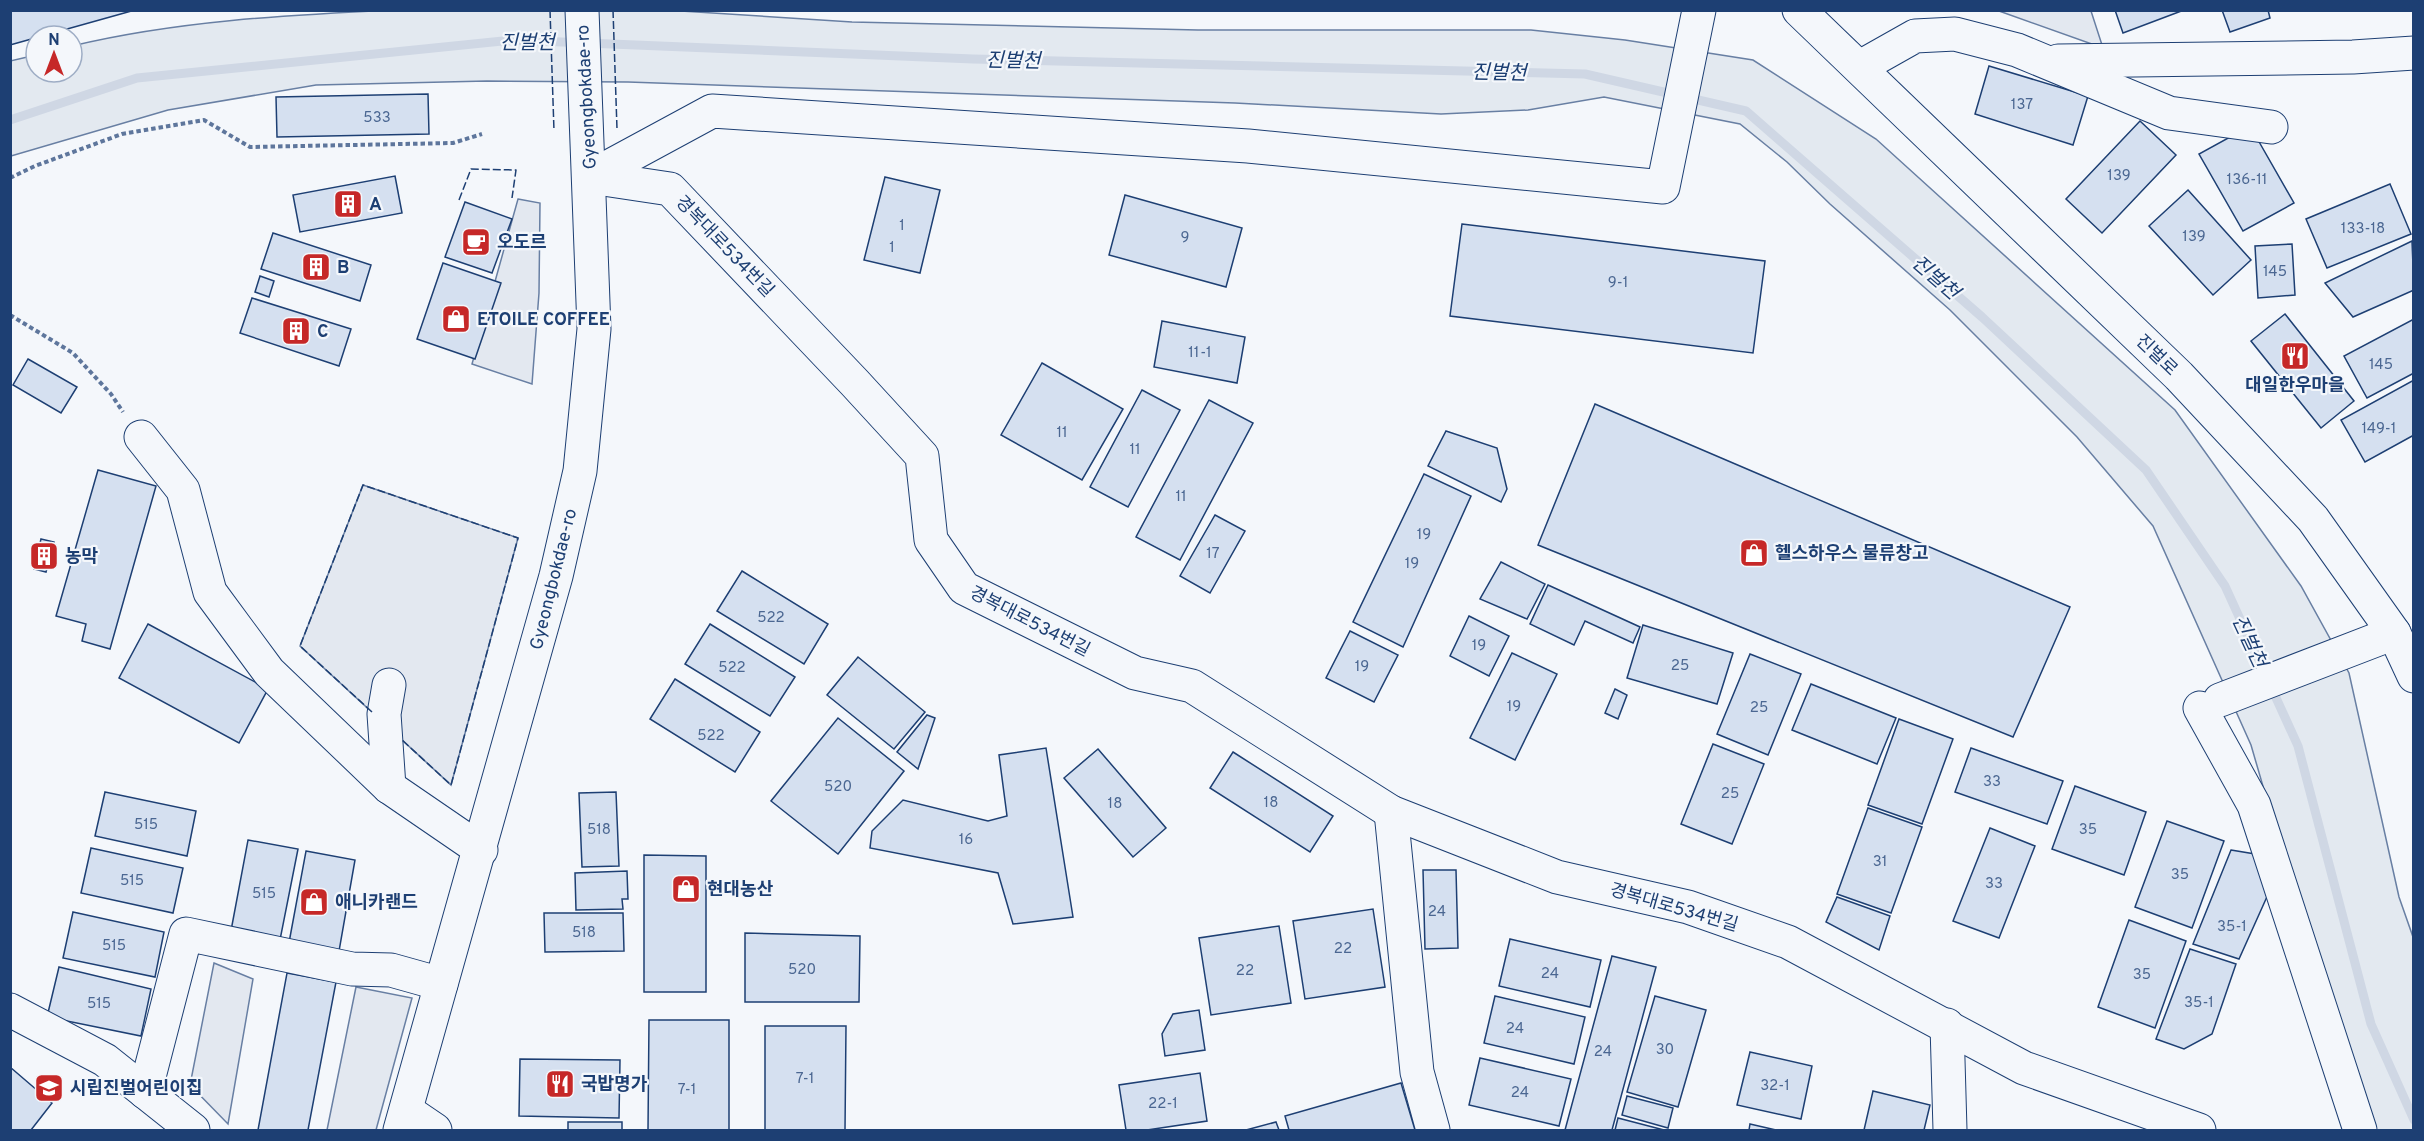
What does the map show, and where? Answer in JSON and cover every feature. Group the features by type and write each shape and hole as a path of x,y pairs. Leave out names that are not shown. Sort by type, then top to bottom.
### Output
{"street":[{"name":"Gyeongbokdae-ro","path":"404,1121 556,576 580,471 594,329 582,10"},
{"path":"590,177 712,111 1248,146 1663,186 1699,10"},
{"name":"진벌로","path":"1799,10 2187,384 2313,519 2394,633 2414,676"},
{"path":"1860,67 1915,36 1955,34 2017,50 2169,113 2271,127"},
{"path":"2044,61 2353,57 2414,53"},
{"name":"경복대로534번길","path":"590,177 670,189 862,390 922,456 931,540 964,588 1135,673 1192,686 1391,812 1557,877 1688,908 1788,942 2024,1068 2199,1131"},
{"path":"141,437 183,490 210,592 269,672 388,787 481,850"},
{"path":"2360,1131 2254,805 2210,704 2394,633"},
{"path":"388,685 384,714 388,787"},
{"path":"1391,812 1417,1072 1433,1131"},
{"path":"145,1092 186,934 352,969 391,970 441,984"},
{"path":"10,1010 105,1060 193,1131"},
{"path":"1947,1025 1950,1131"},
{"path":"404,1121 435,1131"}],"path":[{"path":"10,178 35,166 122,134 204,120 250,147 453,143 482,134"},
{"path":"10,315 73,353 111,394 141,437"}],"shaded area":[{"path":"394,10 665,10 852,22 1198,30 1531,30 1625,40 1753,60 1876,139 2175,410 2301,586 2349,673 2399,897 2413,937 2413,1130 2373,1130 2312,955 2251,745 2153,526 2077,437 1950,310 1830,204 1787,162 1740,124 1604,97 1528,110 1441,114 1235,103 628,82 487,81 316,85 168,110 11,156 10,61 24,58 24,84 84,84 84,43 191,25 313,14"},
{"path":"1999,11 2091,11 2103,48"},
{"path":"518,199 540,203 539,293 532,384 472,364"},
{"path":"363,485 518,538 451,785 300,646"},
{"path":"214,963 253,979 228,1124 190,1085"},
{"path":"356,987 412,998 376,1130 327,1130"}],"building":[{"path":"10,10 135,10 84,24 24,24 24,41 10,45"},
{"path":"2115,10 2184,10 2123,33"},
{"path":"2222,10 2268,10 2270,18 2230,32"},
{"path":"1989,66 2088,96 2073,145 1975,114"},
{"path":"428,94 429,134 277,137 276,97"},
{"path":"2140,121 2176,155 2102,233 2066,199"},
{"path":"2250,126 2294,203 2243,231 2199,154"},
{"name":"A","path":"395,176 402,213 300,232 293,195"},
{"path":"885,177 940,190 920,273 864,260"},
{"path":"2390,184 2411,234 2327,268 2306,219"},
{"path":"2188,190 2251,260 2213,295 2149,226"},
{"path":"1125,195 1242,228 1226,287 1109,255"},
{"path":"465,202 512,219 492,273 445,257"},
{"path":"1462,224 1765,261 1753,353 1450,316"},
{"name":"B","path":"273,233 371,265 360,301 261,269"},
{"path":"2412,241 2414,290 2353,317 2325,283"},
{"path":"2292,244 2295,295 2258,298 2255,246"},
{"path":"443,263 501,283 475,359 417,339"},
{"path":"260,276 274,281 269,297 255,292"},
{"name":"C","path":"252,298 351,329 339,366 240,333"},
{"path":"2285,314 2354,401 2321,428 2251,341"},
{"path":"2414,319 2414,373 2367,398 2344,356"},
{"path":"1162,321 1245,337 1237,383 1154,367"},
{"path":"28,359 77,387 61,413 13,385"},
{"path":"1042,363 1123,409 1082,480 1001,435"},
{"path":"2414,380 2414,435 2365,462 2341,420"},
{"path":"1142,390 1180,410 1128,507 1090,487"},
{"path":"1209,400 1253,423 1180,560 1136,537"},
{"path":"1595,404 2070,607 2013,737 1538,545"},
{"path":"1446,431 1497,448 1507,489 1501,502 1428,466"},
{"path":"98,470 156,486 110,649 82,641 86,624 56,616"},
{"path":"1424,474 1471,496 1403,647 1353,622"},
{"path":"1215,515 1245,531 1210,593 1180,576"},
{"name":"농막","path":"41,539 54,542 46,572 34,569"},
{"path":"1501,562 1545,584 1527,619 1480,599"},
{"path":"742,571 828,624 804,664 717,611"},
{"path":"1548,585 1640,627 1633,643 1585,621 1574,645 1530,624"},
{"path":"1469,616 1509,636 1489,676 1450,656"},
{"path":"148,624 268,689 239,743 119,678"},
{"path":"710,624 795,677 770,716 685,664"},
{"path":"1643,625 1733,653 1717,704 1627,678"},
{"path":"1350,631 1398,655 1374,702 1326,678"},
{"path":"1512,653 1557,674 1515,760 1470,738"},
{"path":"1750,654 1801,674 1768,755 1717,734"},
{"path":"858,657 925,712 894,749 827,695"},
{"path":"675,679 760,732 735,772 650,719"},
{"path":"1811,684 1896,718 1877,764 1792,730"},
{"path":"1615,689 1627,695 1618,719 1605,713"},
{"path":"927,715 935,718 918,769 897,752"},
{"path":"838,718 904,771 838,854 771,801"},
{"path":"1899,719 1953,739 1922,824 1868,805"},
{"path":"1713,744 1764,764 1732,844 1681,824"},
{"path":"1046,748 1073,917 1013,924 998,873 870,848 872,831 903,800 988,821 1007,816 999,755"},
{"path":"1971,748 2063,781 2047,824 1955,792"},
{"path":"1098,749 1166,828 1133,857 1064,778"},
{"path":"1233,752 1333,816 1310,852 1210,788"},
{"path":"2075,786 2146,812 2124,875 2052,849"},
{"path":"105,792 196,811 187,856 95,836"},
{"path":"616,792 619,866 582,867 579,793"},
{"path":"1868,808 1922,827 1891,913 1837,894"},
{"path":"2167,821 2224,841 2192,928 2135,907"},
{"path":"1990,828 2035,846 1999,938 1953,921"},
{"path":"248,840 298,849 279,945 230,936"},
{"path":"91,848 183,868 173,913 81,893"},
{"path":"2231,850 2261,855 2270,890 2239,959 2193,944"},
{"path":"306,851 355,860 338,957 288,948"},
{"path":"644,855 706,856 706,992 644,992"},
{"path":"1423,870 1456,870 1458,948 1425,949"},
{"path":"627,871 628,899 622,899 623,909 576,910 575,873"},
{"path":"1837,897 1890,916 1879,950 1826,922"},
{"path":"1373,909 1385,987 1305,999 1293,921"},
{"path":"73,912 164,932 155,977 63,958"},
{"path":"544,913 623,913 624,951 545,952"},
{"path":"2129,920 2186,941 2155,1028 2098,1007"},
{"path":"1279,926 1291,1003 1211,1015 1199,938"},
{"path":"745,933 860,936 859,1002 745,1002"},
{"path":"1510,939 1601,960 1590,1007 1499,986"},
{"path":"2190,949 2236,964 2212,1034 2184,1049 2156,1039"},
{"path":"1612,956 1656,967 1612,1130 1565,1130"},
{"path":"59,967 151,989 141,1036 47,1017"},
{"path":"287,973 336,982 308,1130 258,1130"},
{"path":"1495,996 1585,1017 1574,1064 1484,1043"},
{"path":"1655,996 1706,1010 1678,1107 1627,1092"},
{"path":"1199,1010 1205,1050 1165,1056 1162,1034 1173,1014"},
{"path":"649,1020 729,1020 729,1130 648,1130"},
{"path":"765,1026 846,1026 845,1130 765,1130"},
{"path":"1750,1052 1812,1066 1801,1119 1737,1105"},
{"path":"1480,1058 1571,1079 1559,1126 1469,1105"},
{"path":"520,1059 620,1060 619,1118 519,1116"},
{"name":"시립진벌어린이집","path":"10,1067 52,1103 31,1130 10,1130"},
{"path":"1200,1073 1207,1121 1147,1130 1126,1130 1119,1085"},
{"path":"1401,1083 1415,1130 1289,1130 1285,1116"},
{"path":"1873,1091 1930,1105 1924,1130 1864,1130"},
{"path":"1627,1096 1673,1108 1668,1128 1622,1115"},
{"path":"1618,1118 1664,1130 1615,1130"},
{"path":"568,1122 622,1122 622,1130 568,1130"},
{"path":"1276,1122 1279,1130 1246,1130"},
{"path":"1750,1124 1776,1130 1749,1130"}],"waterway":[{"name":"진벌천","path":"10,120 137,78 513,40 973,59 1585,74 1746,111 1982,317 2146,470 2225,586 2298,746 2371,1024 2414,1120"}],"fence":[{"path":"550,10 554,131"},
{"path":"613,10 617,129"},
{"path":"459,200 471,169 516,170 512,198"},
{"path":"372,712 300,646 363,485 518,538 451,785 401,739"}],"place":[{"name":"A","path":"348,204"},
{"name":"오도르","path":"476,242"},
{"name":"B","path":"316,267"},
{"name":"ETOILE COFFEE","path":"456,319"},
{"name":"C","path":"296,331"},
{"name":"대일한우마을","path":"2295,356"},
{"name":"헬스하우스 물류창고","path":"1754,553"},
{"name":"농막","path":"44,556"},
{"name":"현대농산","path":"686,889"},
{"name":"애니카랜드","path":"314,902"},
{"name":"국밥명가","path":"560,1084"},
{"name":"시립진벌어린이집","path":"49,1088"}]}
